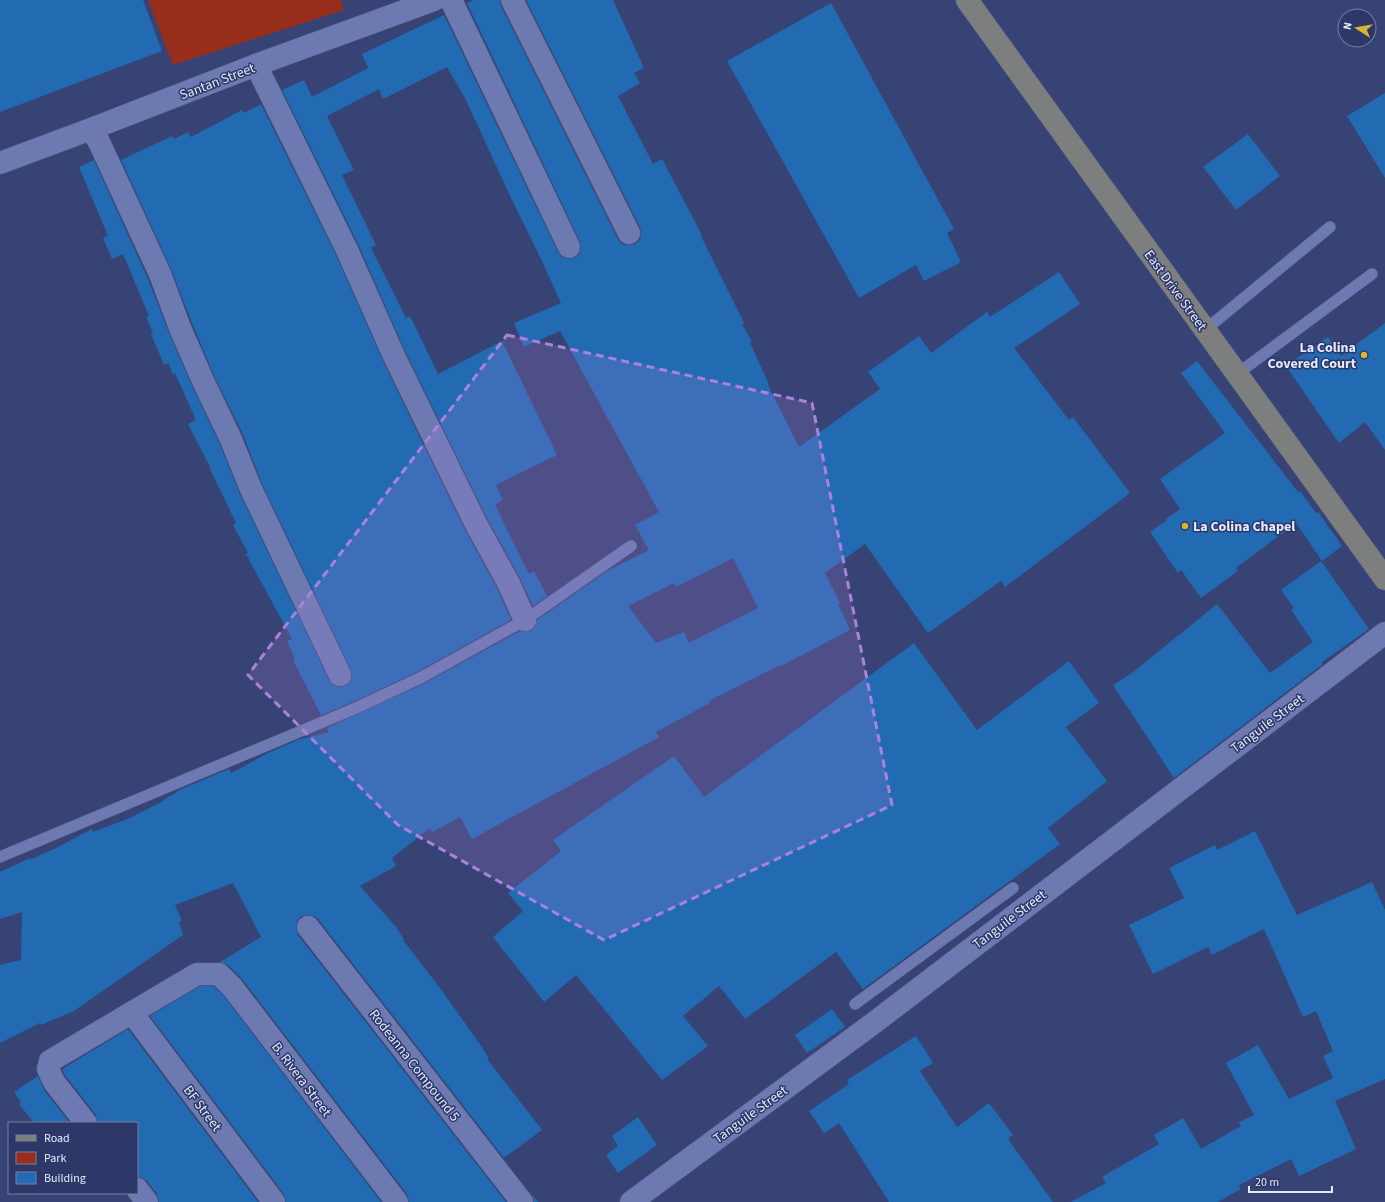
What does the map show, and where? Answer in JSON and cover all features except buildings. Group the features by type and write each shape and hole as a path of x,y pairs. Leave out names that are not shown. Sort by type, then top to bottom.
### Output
{"street":[{"name":"Santan Street","path":"0,163 256,65 434,0"},
{"path":"451,0 569,247"},
{"path":"512,0 629,233"},
{"name":"East Drive Street","path":"967,0 1385,579"},
{"path":"256,65 347,250 394,356 469,510 509,584 525,620"},
{"path":"91,129 102,149 160,274 180,328 230,437 251,489 340,676"},
{"name":"Tanguile Street","path":"631,1202 870,1025 1385,633"},
{"name":"Rodeanna Compound 5","path":"308,927 522,1202"},
{"name":"B. Rivera Street","path":"132,1013 198,974 220,974 232,987 397,1202"},
{"path":"85,1122 54,1082 48,1070 50,1061 132,1013"},
{"name":"BF Street","path":"132,1013 274,1202"},
{"path":"138,1190 147,1202"}],"lane":[{"path":"1205,330 1330,227"},
{"path":"1237,374 1372,274"},
{"path":"0,857 356,708 422,677 525,620 631,546"},
{"path":"855,1004 1013,888"}],"highlighted area":[{"path":"507,335 812,403 892,805 604,940 398,825 248,675"}],"green space":[{"path":"148,0 341,0 344,10 173,65"}],"place":[{"name":"La Colina Covered Court","path":"1364,355"},
{"name":"La Colina Chapel","path":"1185,526"}]}
